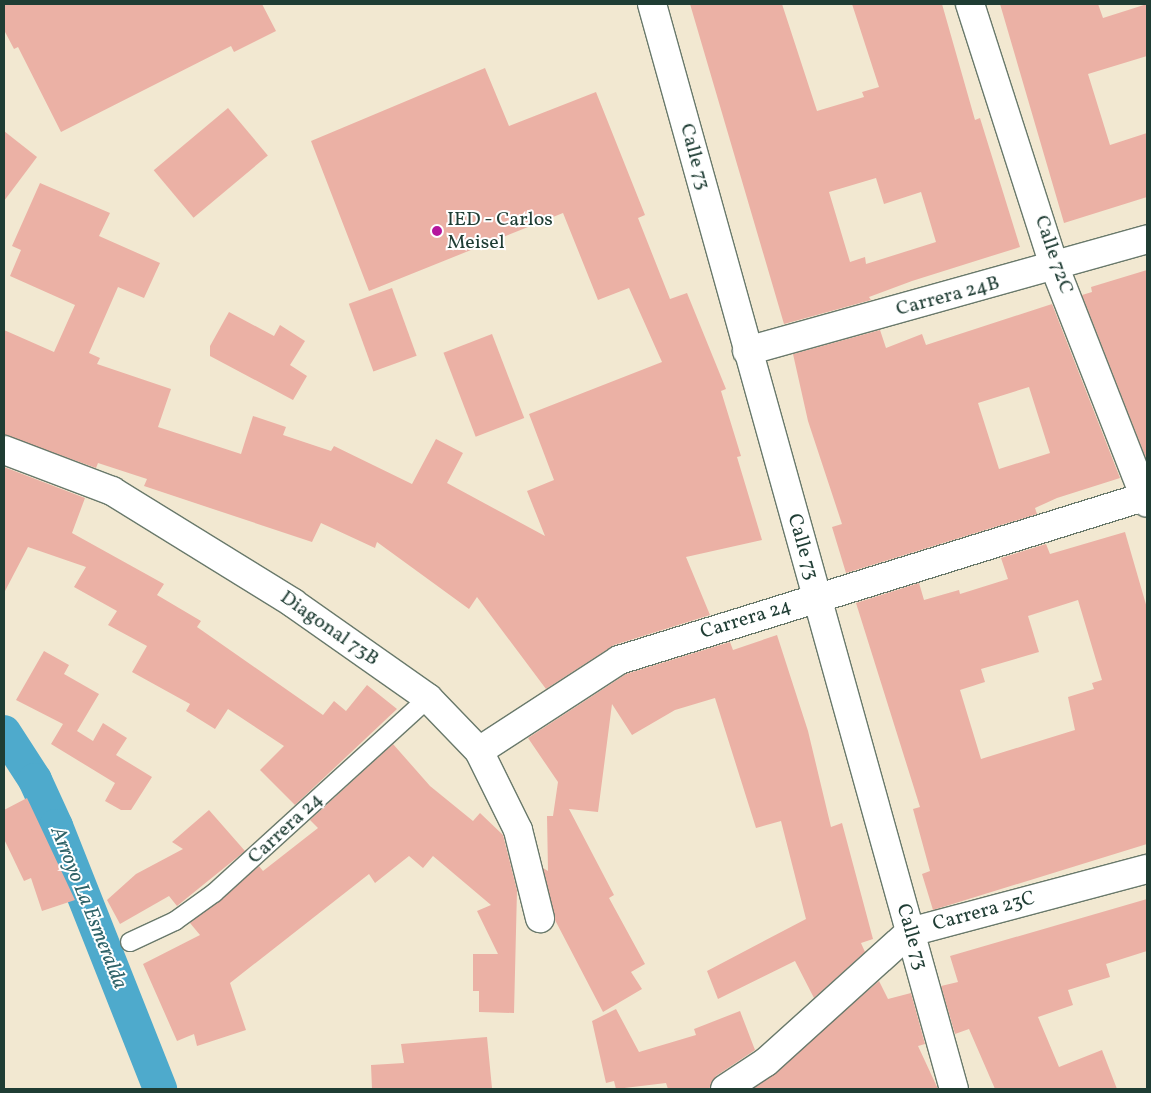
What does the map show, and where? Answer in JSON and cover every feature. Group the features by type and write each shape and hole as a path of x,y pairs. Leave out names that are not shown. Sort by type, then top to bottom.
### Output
{"street":[{"name":"Calle 73","path":"652,4 747,351 954,1089"},
{"name":"Calle 72C","path":"970,4 1056,268 1147,498"},
{"name":"Carrera 24B","path":"747,351 1056,268 1147,239"},
{"name":"Diagonal 73B","path":"4,450 112,492 293,603 428,698 479,750 518,830 540,918"},
{"name":"Carrera 24","path":"479,750 619,660 1147,498"},
{"name":"Carrera 23C","path":"725,1089 766,1062 910,932 1147,868"}],"lane":[{"name":"Carrera 24","path":"130,942 175,921 214,893 428,698"}],"building":[{"path":"4,4 262,4 276,31 234,52 231,46 61,132 18,47 14,49 4,30"},
{"path":"690,4 782,4 817,111 864,97 862,92 879,87 852,4 942,4 975,120 980,118 1020,247 912,281 869,297 871,300 784,324","holes":["876,178 884,204 921,192 936,242 866,264 865,257 850,262 829,192"]},
{"path":"1000,4 1098,4 1103,18 1147,4 1147,56 1088,74 1110,145 1147,133 1147,197 1064,223"},
{"path":"485,68 509,126 596,92 645,215 638,218 670,299 687,293 726,389 721,391 741,456 737,457 762,540 686,557 710,615 614,645 546,689 477,597 469,609 377,542 375,548 321,523 312,542 144,486 147,479 98,463 96,468 4,435 4,330 54,352 75,305 10,276 21,250 12,246 40,183 110,213 99,236 160,263 144,298 118,287 89,353 100,358 97,364 171,389 158,427 241,454 253,416 286,427 283,435 331,451 334,446 412,484 436,439 463,453 447,483 545,536 527,491 554,480 529,414 662,362 629,288 598,300 563,213 369,291 311,141"},
{"path":"228,108 268,155 194,218 154,170"},
{"path":"4,131 37,157 4,201"},
{"path":"1147,270 1147,461 1082,295 1092,292 1091,287"},
{"path":"392,288 417,356 373,371 349,304"},
{"path":"1052,304 1120,478 1057,498 1035,508 1037,514 846,573 832,527 842,524 808,421 793,354 880,330 886,348 922,334 926,345","holes":["1029,387 1050,453 999,469 978,403"]},
{"path":"229,312 274,336 280,325 305,341 290,365 307,376 293,400 210,356 210,346"},
{"path":"492,334 524,418 476,437 443,353"},
{"path":"4,467 85,498 72,533 164,584 157,595 201,621 197,627 323,715 334,701 346,711 367,685 397,709 295,805 260,770 284,746 228,709 215,729 186,711 190,704 132,672 147,646 108,625 117,611 74,587 86,567 28,547 4,593"},
{"path":"1125,532 1147,608 1147,844 933,910 922,874 930,871 913,809 920,807 856,603 919,583 924,600 959,590 960,594 1008,579 1001,558 1046,544 1050,554","holes":["1078,600 1102,680 1092,683 1094,689 1068,697 1075,730 981,759 960,690 985,682 981,669 1039,652 1028,616"]},
{"path":"777,635 808,731 831,827 842,823 873,939 861,943 865,952 814,998 795,961 718,999 707,971 806,919 781,821 756,828 715,698 675,710 632,735 612,704 598,812 569,809 614,895 609,898 645,964 631,972 642,989 603,1012 555,920 543,868 548,871 547,816 553,816 558,782 528,738 626,674 730,642 733,650"},
{"path":"44,651 69,665 64,674 99,694 77,731 93,741 103,723 127,738 116,755 152,777 131,810 121,810 105,801 115,783 51,744 63,724 16,700"},
{"path":"393,744 430,786 473,821 480,813 503,835 517,890 514,1013 479,1012 479,991 473,991 473,954 498,954 477,911 491,905 433,856 423,868 409,856 375,883 369,874 230,983 246,1030 197,1046 194,1034 177,1041 143,964 200,935 190,923 259,866 263,871 318,828 310,820"},
{"path":"27,798 75,900 42,911 31,878 24,881 4,839 4,810"},
{"path":"209,810 245,851 177,906 169,896 120,924 107,900 136,874 183,849 172,842"},
{"path":"1147,899 1147,951 1106,964 1110,977 1068,990 1073,1005 1038,1017 1059,1067 1102,1050 1117,1089 995,1089 969,1029 955,1034 941,986 958,982 950,956"},
{"path":"879,981 888,999 911,993 925,1044 918,1046 938,1089 753,1089"},
{"path":"616,1009 639,1052 696,1035 694,1029 740,1011 755,1050 716,1076 709,1089 668,1089 666,1083 616,1089 614,1081 606,1083 592,1021"},
{"path":"487,1037 492,1088 372,1089 371,1065 404,1063 401,1044"}],"waterway":[{"name":"Arroyo La Esmeralda","path":"4,732 35,780 56,826 160,1089"}],"place":[{"name":"IED - Carlos Meisel","path":"437,231"}]}
